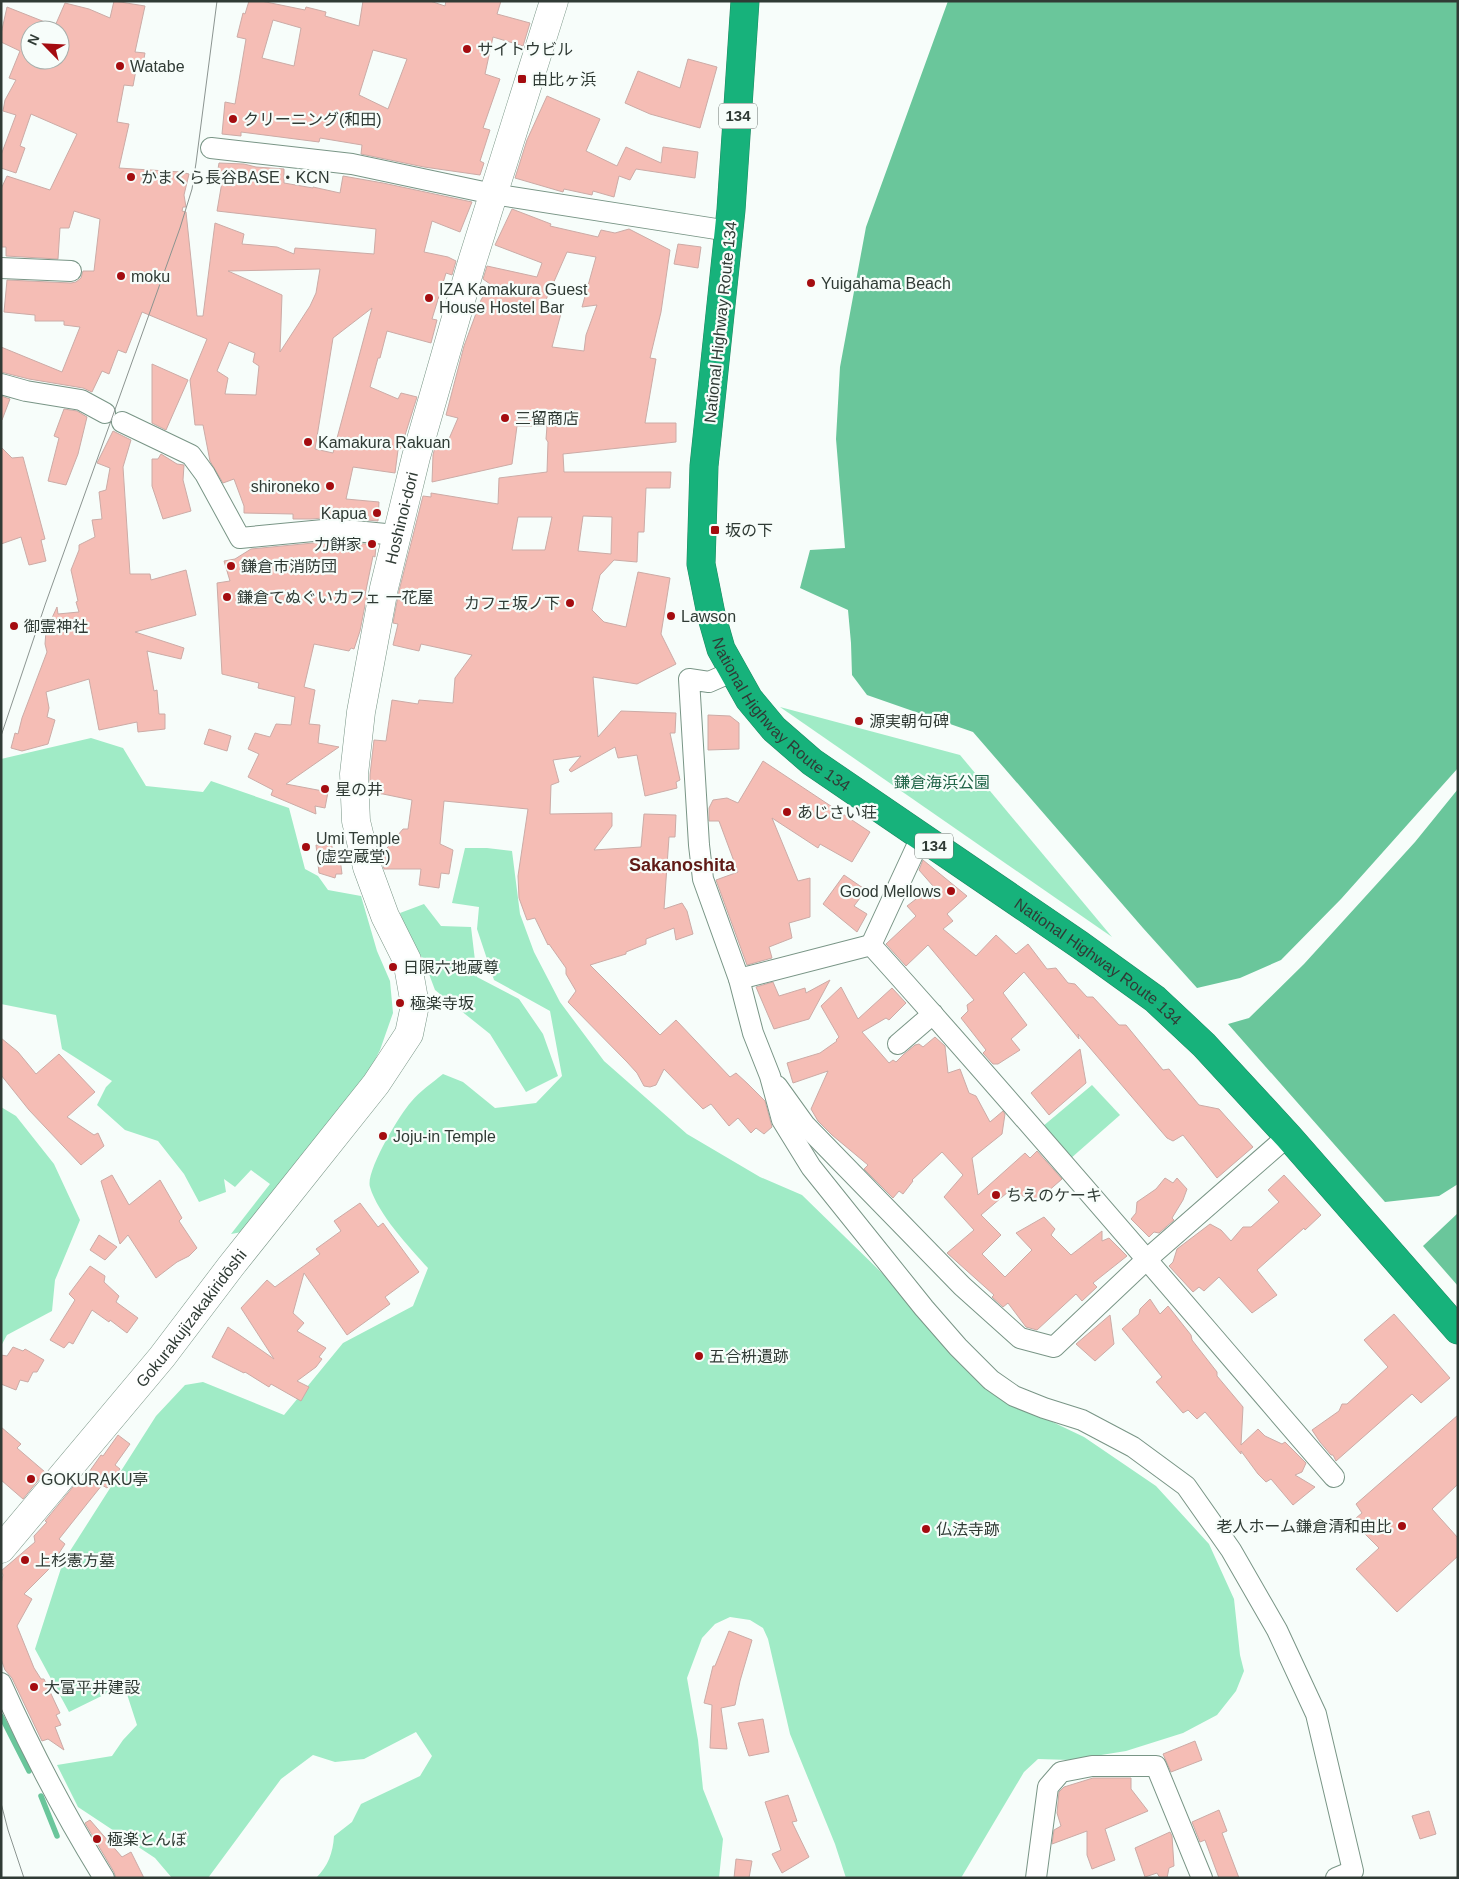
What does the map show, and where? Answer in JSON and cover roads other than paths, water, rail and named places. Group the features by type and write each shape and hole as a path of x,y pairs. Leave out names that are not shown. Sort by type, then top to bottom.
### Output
{"highway":[{"name":"National Highway Route 134","path":"745,1 741,87 729,231 704,466 701,564 710,614 721,648 749,699 774,729 812,762 1080,945 1155,1000 1204,1045 1288,1136 1458,1330"}],"street":[{"name":"Hoshinoi-dori","path":"376,1084 408,1034 414,1005 407,960 386,916 367,867 356,821 354,774 359,732 396,535 440,371 554,1"},
{"path":"211,148 352,164 493,194 729,231"},
{"path":"1,268 71,271"},
{"path":"1,384 26,391 81,400 191,455 205,474 240,538 334,529 396,535"},
{"path":"734,671 709,682 689,679 699,845 703,879 739,979 753,1033 770,1076 782,1120 812,1167 924,1308 958,1348 991,1380 1014,1396 1082,1420 1133,1447 1186,1486 1231,1550 1277,1630 1316,1714 1353,1871 1336,1878"},
{"path":"870,945 921,837"},
{"path":"739,979 870,945"},
{"path":"870,945 1004,1093 1334,1477"},
{"path":"898,1044 933,1014"},
{"path":"770,1076 805,1125 962,1286 1020,1338 1054,1347 1146,1260 1288,1136"},
{"name":"Gokurakujizakakiridōshi","path":"1,1549 162,1357 231,1266 376,1084"},
{"path":"1,1683 32,1749 79,1839 104,1878"},
{"path":"1036,1878 1048,1787 1061,1772 1092,1766 1156,1766 1202,1878"}],"waterway":[{"path":"1,1716 29,1771"},
{"path":"41,1796 57,1836"}],"tram line":[{"path":"1,736 45,605 180,228 192,189 217,1"},
{"path":"1,1803 24,1878"}],"place":[{"name":"サイトウビル","path":"467,49"},
{"name":"Watabe","path":"120,66"},
{"name":"由比ヶ浜","path":"522,79"},
{"name":"クリーニング(和田)","path":"233,119"},
{"name":"かまくら長谷BASE・KCN","path":"131,177"},
{"name":"moku","path":"121,276"},
{"name":"Yuigahama Beach","path":"811,283"},
{"name":"IZA Kamakura Guest House Hostel Bar","path":"429,298"},
{"name":"三留商店","path":"505,418"},
{"name":"Kamakura Rakuan","path":"308,442"},
{"name":"shironeko","path":"330,486"},
{"name":"Kapua","path":"377,513"},
{"name":"坂の下","path":"715,530"},
{"name":"力餅家","path":"372,544"},
{"name":"鎌倉市消防団","path":"231,566"},
{"name":"鎌倉てぬぐいカフェ 一花屋","path":"227,597"},
{"name":"カフェ坂ノ下","path":"570,603"},
{"name":"Lawson","path":"671,616"},
{"name":"御霊神社","path":"14,626"},
{"name":"源実朝句碑","path":"859,721"},
{"name":"星の井","path":"325,789"},
{"name":"あじさい荘","path":"787,812"},
{"name":"Umi Temple (虚空蔵堂)","path":"306,847"},
{"name":"Good Mellows","path":"951,891"},
{"name":"日限六地蔵尊","path":"393,967"},
{"name":"極楽寺坂","path":"400,1003"},
{"name":"Joju-in Temple","path":"383,1136"},
{"name":"ちえのケーキ","path":"996,1195"},
{"name":"五合枡遺跡","path":"699,1356"},
{"name":"GOKURAKU亭","path":"31,1479"},
{"name":"老人ホーム鎌倉清和由比","path":"1402,1526"},
{"name":"仏法寺跡","path":"926,1529"},
{"name":"上杉憲方墓","path":"25,1560"},
{"name":"大富平井建設","path":"34,1687"},
{"name":"極楽とんぼ","path":"97,1839"}],"district":[{"name":"Sakanoshita","path":"682,865"}],"park label":[{"name":"鎌倉海浜公園","path":"942,782"}]}
